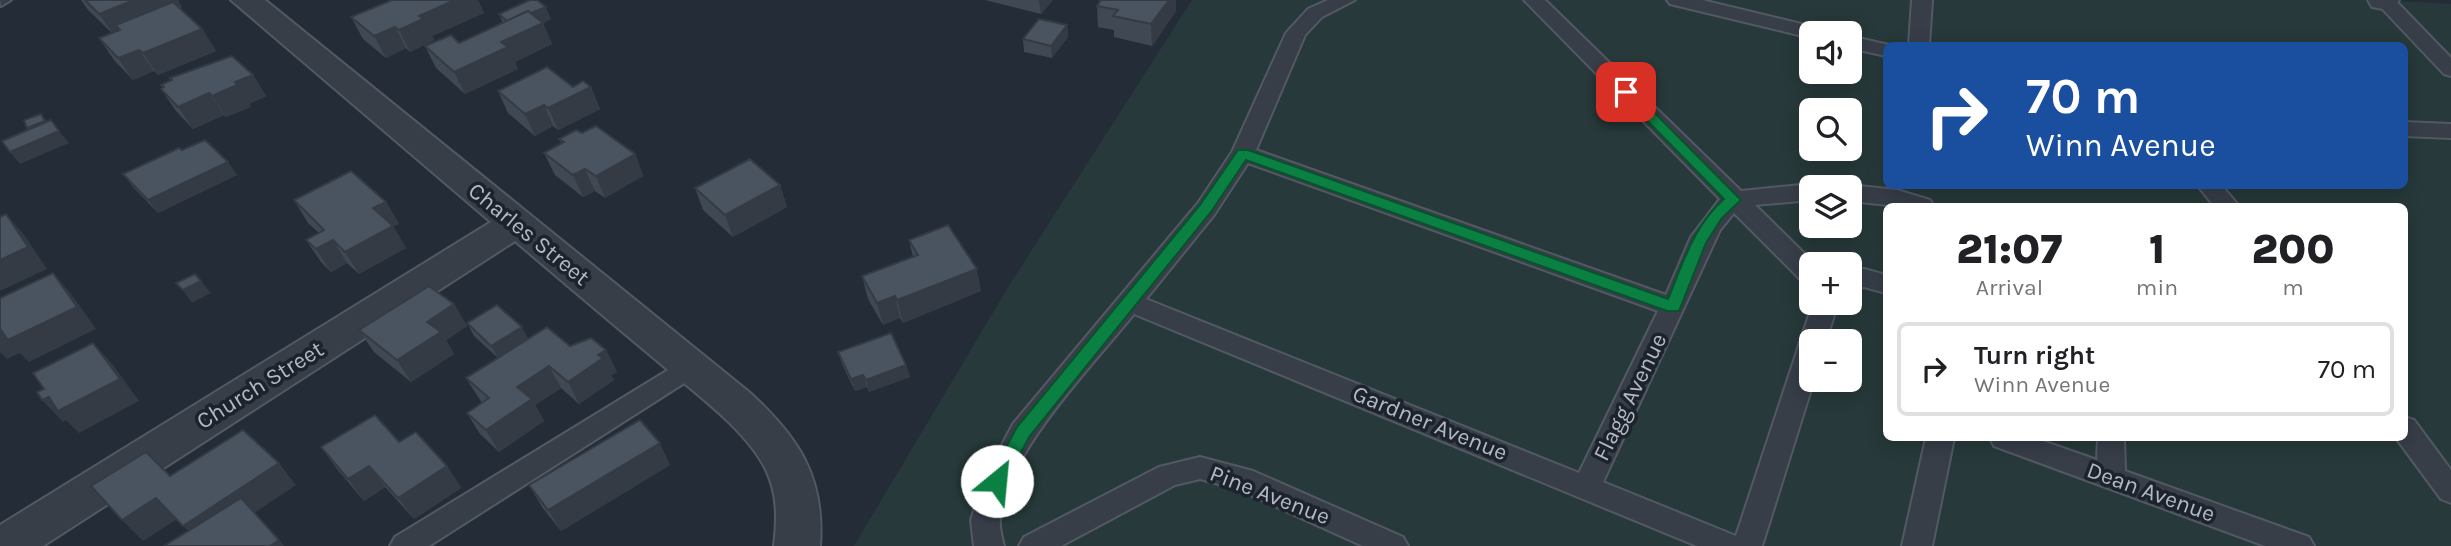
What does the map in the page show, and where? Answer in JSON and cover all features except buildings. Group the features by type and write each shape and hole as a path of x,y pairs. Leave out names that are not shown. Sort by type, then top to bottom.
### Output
{"street":[{"name":"Charles Street","path":"246,0 515,224 691,366 779,450 796,482 802,515 797,546"},
{"name":"Church Street","path":"5,546 515,224"}],"lane":[{"path":"989,546 985,520 997,481 1023,432 1206,209 1243,153 1296,33 1315,13 1345,0"},
{"path":"1534,0 1799,263"},
{"path":"1677,0 1799,29"},
{"path":"1919,42 1922,0"},
{"path":"2384,0 2451,70"},
{"path":"1862,45 1883,49"},
{"path":"2408,129 2451,131"},
{"path":"1243,153 1673,307"},
{"path":"2213,189 2224,203"},
{"path":"1733,200 1799,193"},
{"path":"1862,194 1897,198 1913,203"},
{"name":"Flagg Avenue","path":"1587,486 1673,307 1699,242 1717,214 1733,200"},
{"path":"1862,278 1883,283"},
{"name":"Gardner Avenue","path":"1129,303 1587,486 1729,546"},
{"path":"405,546 691,366"},
{"path":"1747,546 1799,384"},
{"path":"2408,433 2451,491"},
{"path":"1917,546 1939,441"},
{"name":"Dean Avenue","path":"2012,441 2299,546"},
{"path":"2111,441 2111,478"},
{"name":"Pine Avenue","path":"1034,546 1169,475 1200,468 1243,480 1393,546"}],"shaded area":[{"path":"1192,0 2380,0 2451,4 2451,546 854,546 1010,284"}],"route":[{"path":"997,481 1023,432 1206,209 1243,153 1673,307 1699,242 1717,214 1733,200 1626,92"}]}
